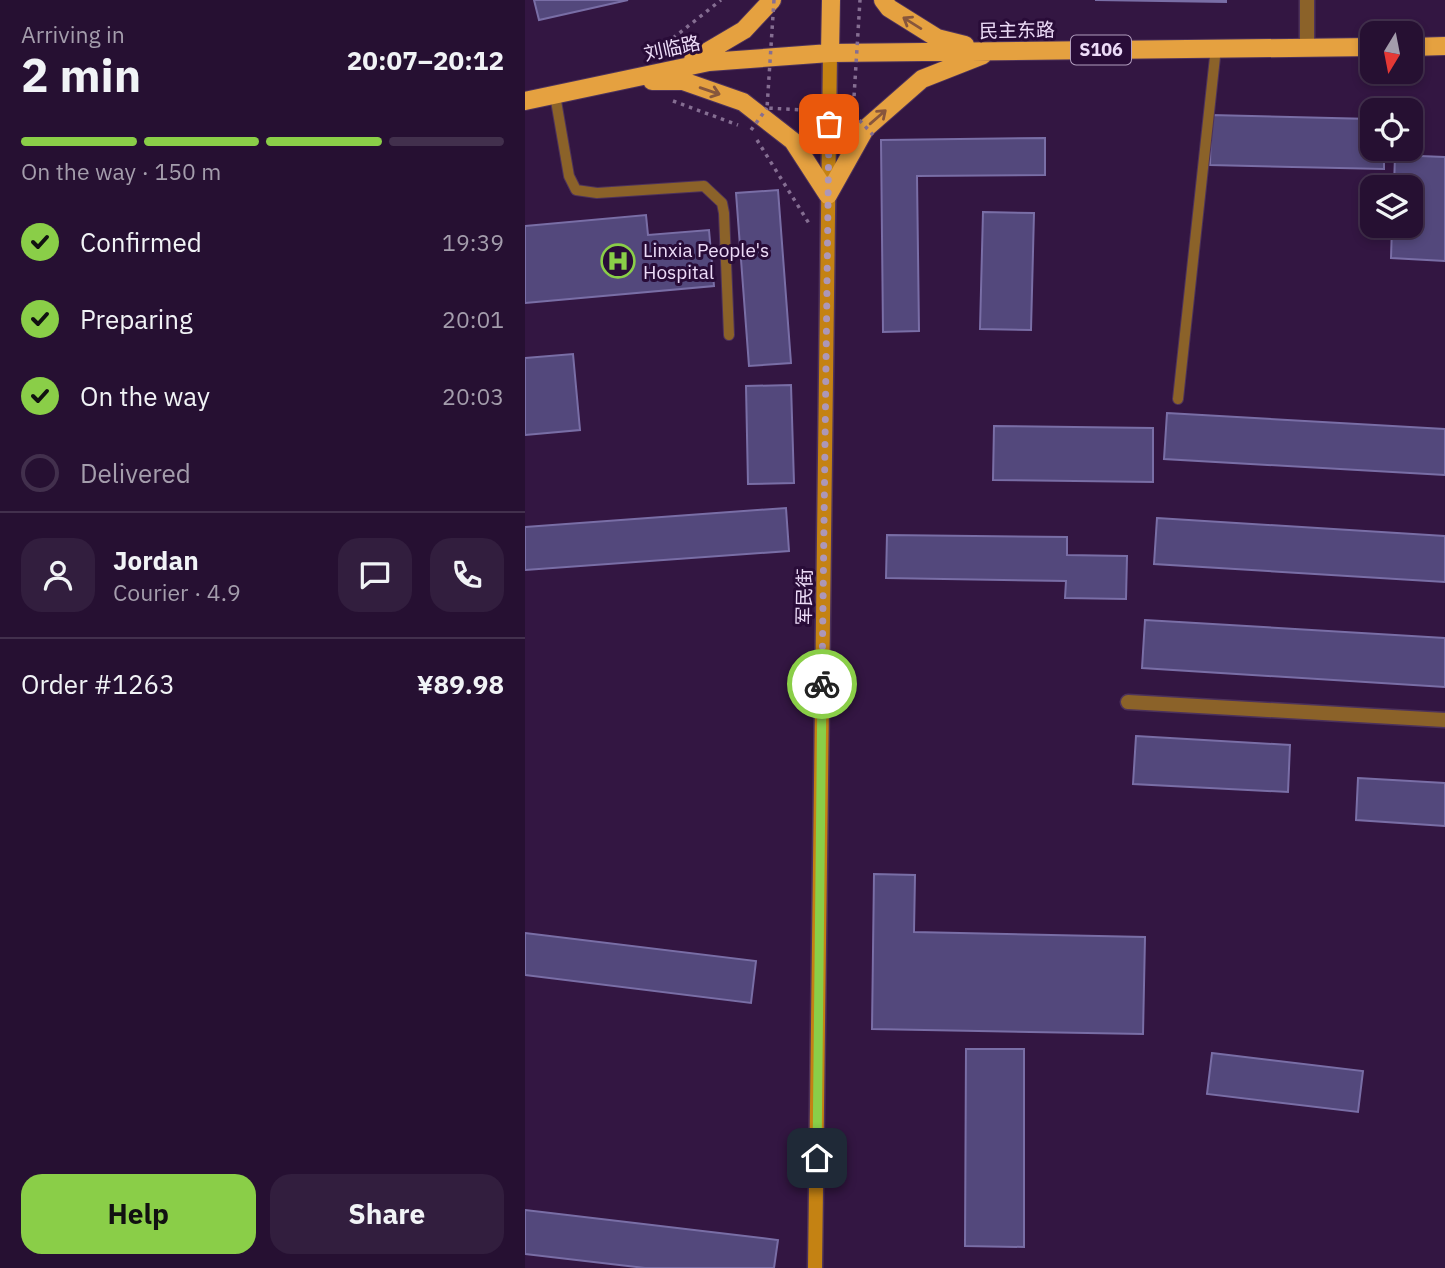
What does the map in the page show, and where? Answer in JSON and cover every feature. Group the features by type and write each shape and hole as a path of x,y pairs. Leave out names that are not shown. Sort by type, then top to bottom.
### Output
{"main road":[{"path":"619,81 685,65 744,30 773,0"},
{"path":"830,53 831,0"},
{"path":"883,0 889,8 937,38 992,51"},
{"path":"1423,47 1445,46"},
{"name":"民主东路","path":"830,53 1360,47"},
{"path":"619,81 683,81 743,102 793,141 828,195 865,129 922,79 992,51"},
{"name":"刘临路","path":"525,101 709,62 830,53"},
{"name":"军民街","path":"815,1268 830,53"}],"street":[{"path":"1307,0 1307,48"},
{"path":"1128,702 1445,720"}],"lane":[{"path":"1178,399 1215,57"},
{"path":"555,95 569,176 576,190 597,193 704,186 722,203 729,335"}],"path":[{"path":"649,57 721,0"},
{"path":"751,130 767,108 773,0"},
{"path":"853,113 860,0"},
{"path":"667,99 751,130 827,253"},
{"path":"767,108 853,113 873,135"}],"building":[{"path":"534,0 628,0 539,20"},
{"path":"1095,0 1226,0 1226,2"},
{"path":"1211,115 1360,119 1360,161 1384,161 1384,169 1210,165"},
{"path":"1045,138 1045,175 917,176 919,331 883,332 881,140"},
{"path":"1423,156 1445,157 1445,261 1391,258 1392,238 1423,238 1423,175 1394,175 1395,161 1423,161"},
{"path":"778,190 791,363 749,366 736,193"},
{"path":"983,212 1034,213 1031,330 980,329"},
{"name":"Linxia People's Hospital","path":"646,215 648,235 709,230 714,286 525,303 525,226"},
{"path":"573,354 580,430 525,435 525,358"},
{"path":"791,385 794,483 748,484 746,386"},
{"path":"1167,413 1445,429 1445,475 1164,459"},
{"path":"994,426 1153,428 1153,482 993,480"},
{"path":"786,508 789,551 525,570 525,527"},
{"path":"1157,518 1445,536 1445,582 1154,564"},
{"path":"887,535 1067,537 1067,555 1127,556 1126,599 1065,598 1066,581 886,578"},
{"path":"1145,620 1445,638 1445,687 1142,668"},
{"path":"1136,736 1290,745 1288,792 1133,784"},
{"path":"1358,778 1445,783 1445,826 1356,820"},
{"path":"874,874 915,875 914,932 1145,937 1143,1034 872,1029"},
{"path":"525,933 756,961 751,1003 525,975"},
{"path":"966,1049 1024,1049 1024,1247 965,1246"},
{"path":"1212,1053 1363,1071 1358,1112 1207,1094"},
{"path":"525,1210 778,1240 774,1268 645,1268 525,1254"}],"way so far":[{"path":"822,684 829,124"}],"place":[{"name":"Linxia People's Hospital","path":"618,261"}],"route":[{"path":"817,1158 822,684"}]}
